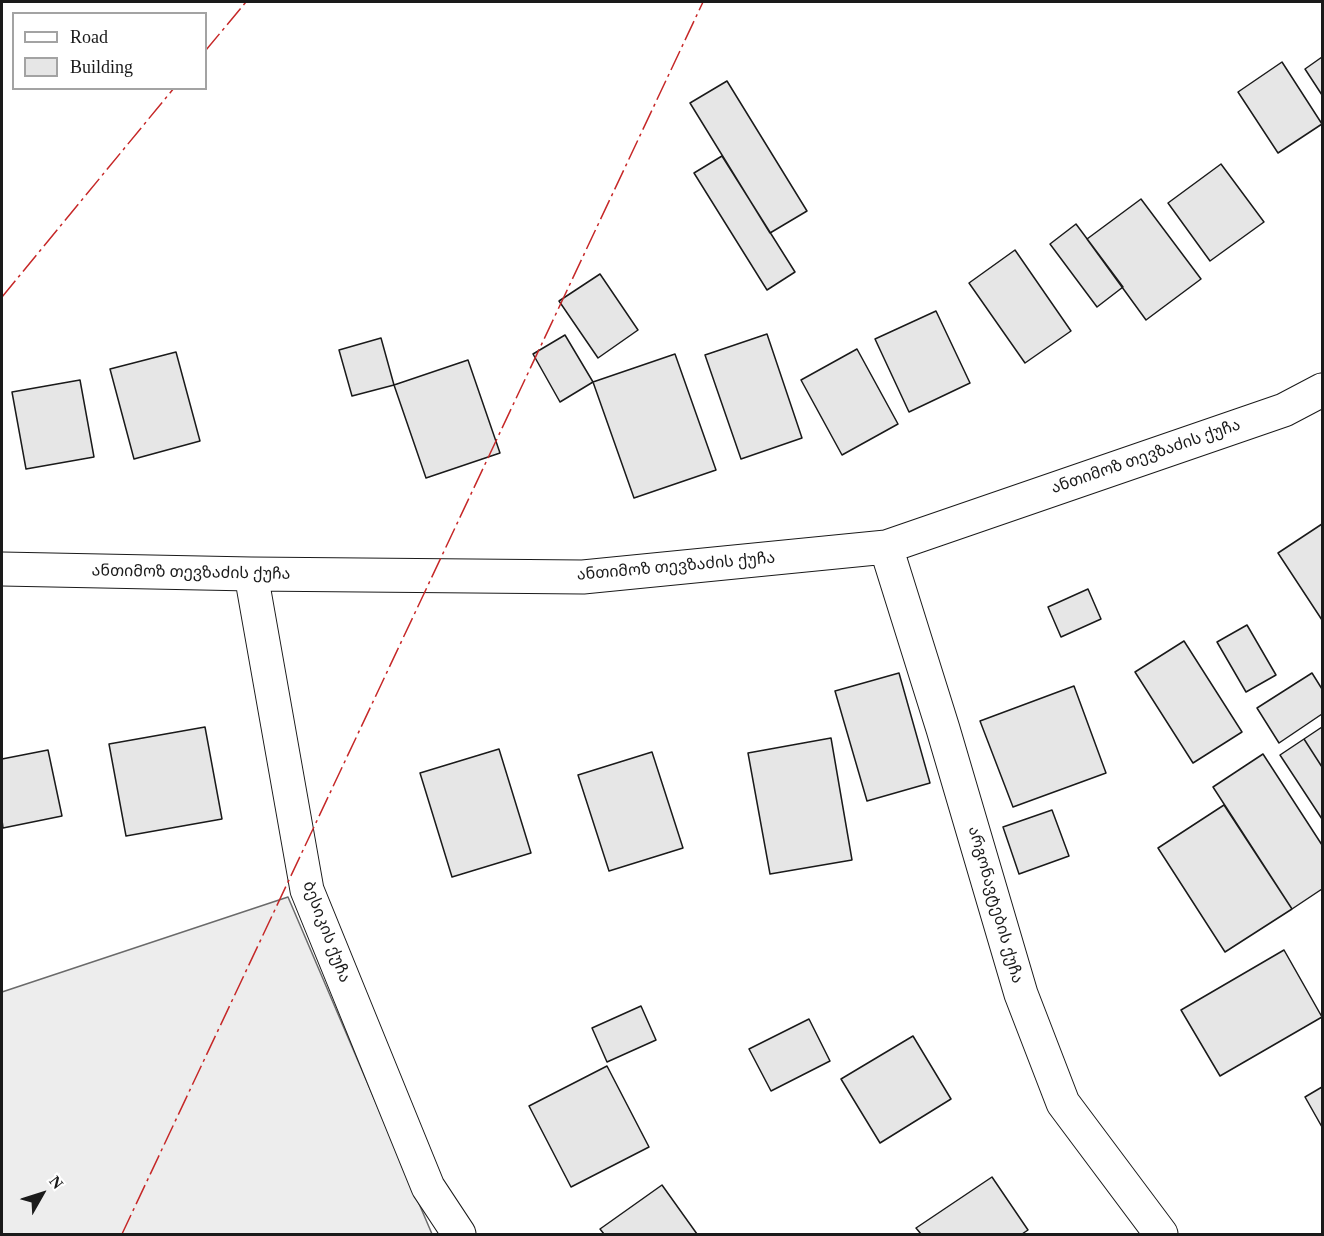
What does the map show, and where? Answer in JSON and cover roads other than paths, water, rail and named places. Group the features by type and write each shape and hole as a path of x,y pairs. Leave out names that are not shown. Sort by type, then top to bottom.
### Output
{"street":[{"name":"ანთიმოზ თევზაძის ქუჩა","path":"2,569 583,577 886,546 1284,410 1323,390"},
{"name":"არგონავტების ქუჩა","path":"886,546 944,729 1021,994 1063,1103 1161,1234"},
{"name":"ბესიკის ქუჩა","path":"251,574 307,890 428,1187 459,1234"}]}
